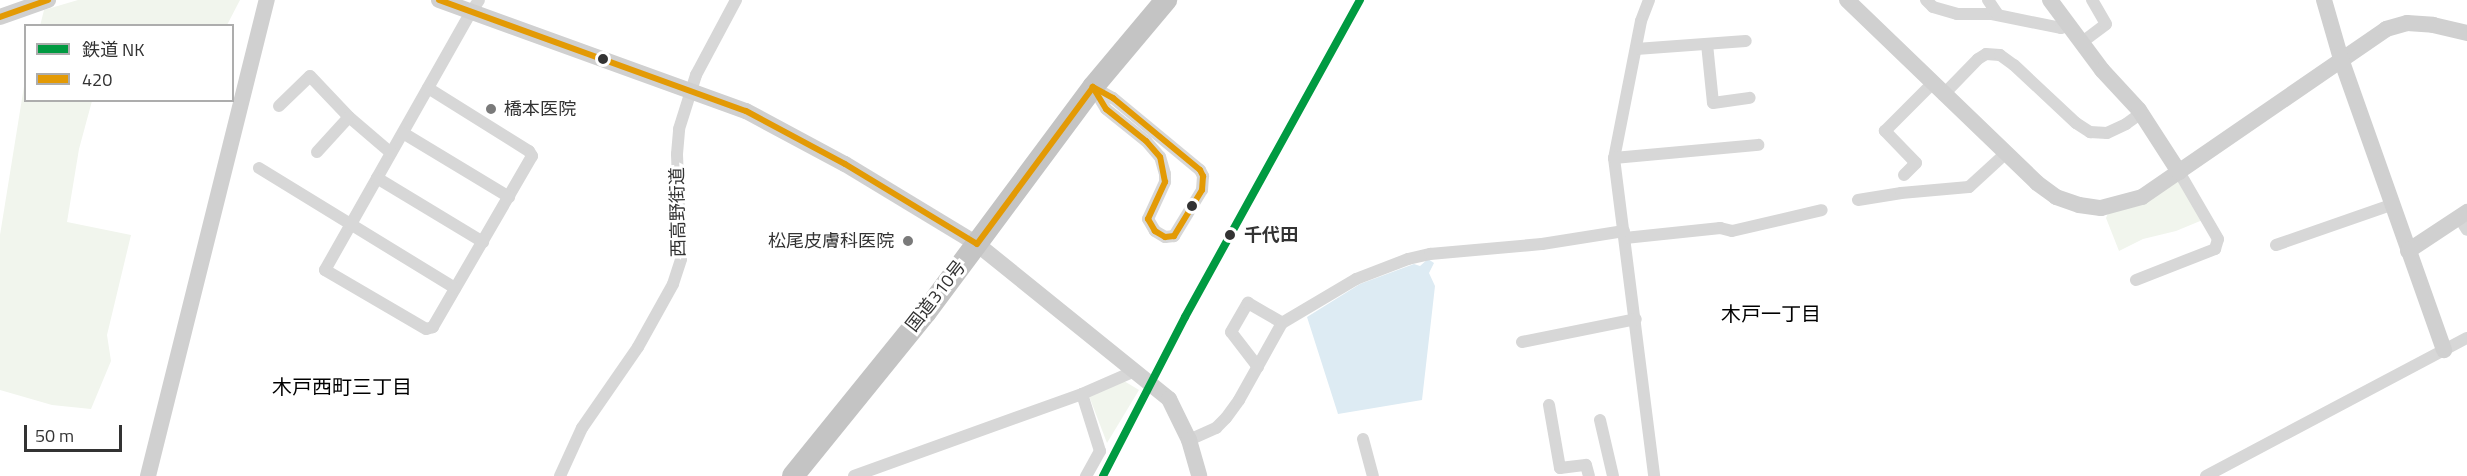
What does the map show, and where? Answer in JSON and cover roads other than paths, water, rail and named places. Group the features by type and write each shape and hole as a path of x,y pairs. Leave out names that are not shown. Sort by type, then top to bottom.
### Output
{"highway":[{"name":"国道310号","path":"793,476 926,312 1093,87 1166,0"}],"street":[{"path":"0,17 48,0"},
{"path":"148,476 267,0"},
{"path":"440,0 475,6 746,111 806,143 977,244 1132,372 1169,399 1189,440 1199,476"},
{"name":"西高野街道","path":"560,476 582,429 638,347 673,284 681,259 677,153 679,129 691,89 736,0"},
{"path":"1649,0 1636,49 1614,158 1654,476"},
{"path":"1847,0 2005,154 2056,197 2079,205 2101,208 2142,197 2386,29 2407,23 2433,25 2467,33"},
{"path":"1926,0 1933,7 1957,14 1998,15 2061,28 2068,26"},
{"path":"1988,0 1998,15"},
{"path":"2050,0 2081,43 2141,113 2218,239 2215,249 2136,280"},
{"path":"2081,43 2106,24 2092,0"},
{"path":"2324,0 2341,60 2444,350"},
{"path":"428,88 529,151 530,162 433,327 426,329 325,270 391,153 403,133 428,88 475,6"},
{"path":"1636,49 1746,41"},
{"path":"1707,44 1713,103 1750,98"},
{"path":"1885,131 1937,89 1986,54 2000,55 2014,65 2076,123 2090,132 2107,133 2126,124 2141,113"},
{"path":"279,106 310,76 349,117 391,153"},
{"path":"1093,87 1113,98 1200,170 1203,176 1202,190 1174,236 1165,237 1155,231 1148,219 1165,182 1160,157 1146,141 1106,109 1093,87"},
{"path":"317,152 349,117"},
{"path":"1876,121 1916,163 1904,175"},
{"path":"403,133 509,197"},
{"path":"1614,158 1758,145"},
{"path":"1858,200 1901,193 1969,187 2005,154"},
{"path":"259,168 455,288"},
{"path":"377,178 483,242"},
{"path":"2276,245 2391,205"},
{"path":"1189,440 1216,428 1226,418 1282,323 1356,279 1408,259 1430,254 1625,234 1720,228 1732,231 1822,210"},
{"path":"2408,251 2464,220"},
{"path":"1258,367 1232,332 1248,303 1282,323"},
{"path":"1522,342 1636,319"},
{"path":"2206,476 2467,338"},
{"path":"854,476 1082,393 1132,372"},
{"path":"1082,393 1100,451 1086,476"},
{"path":"1549,405 1560,468 1586,465 1588,476"},
{"path":"1600,420 1612,476"},
{"path":"1364,439 1373,476"}],"rail line":[{"name":"NK","path":"1103,476 1185,317 1360,0"}],"place":[{"name":"橋本医院","path":"491,109"},
{"name":"千代田","path":"1230,235"},
{"name":"松尾皮膚科医院","path":"908,241"}],"district":[{"name":"木戸一丁目","path":"1771,313"},
{"name":"木戸西町三丁目","path":"342,386"}]}
